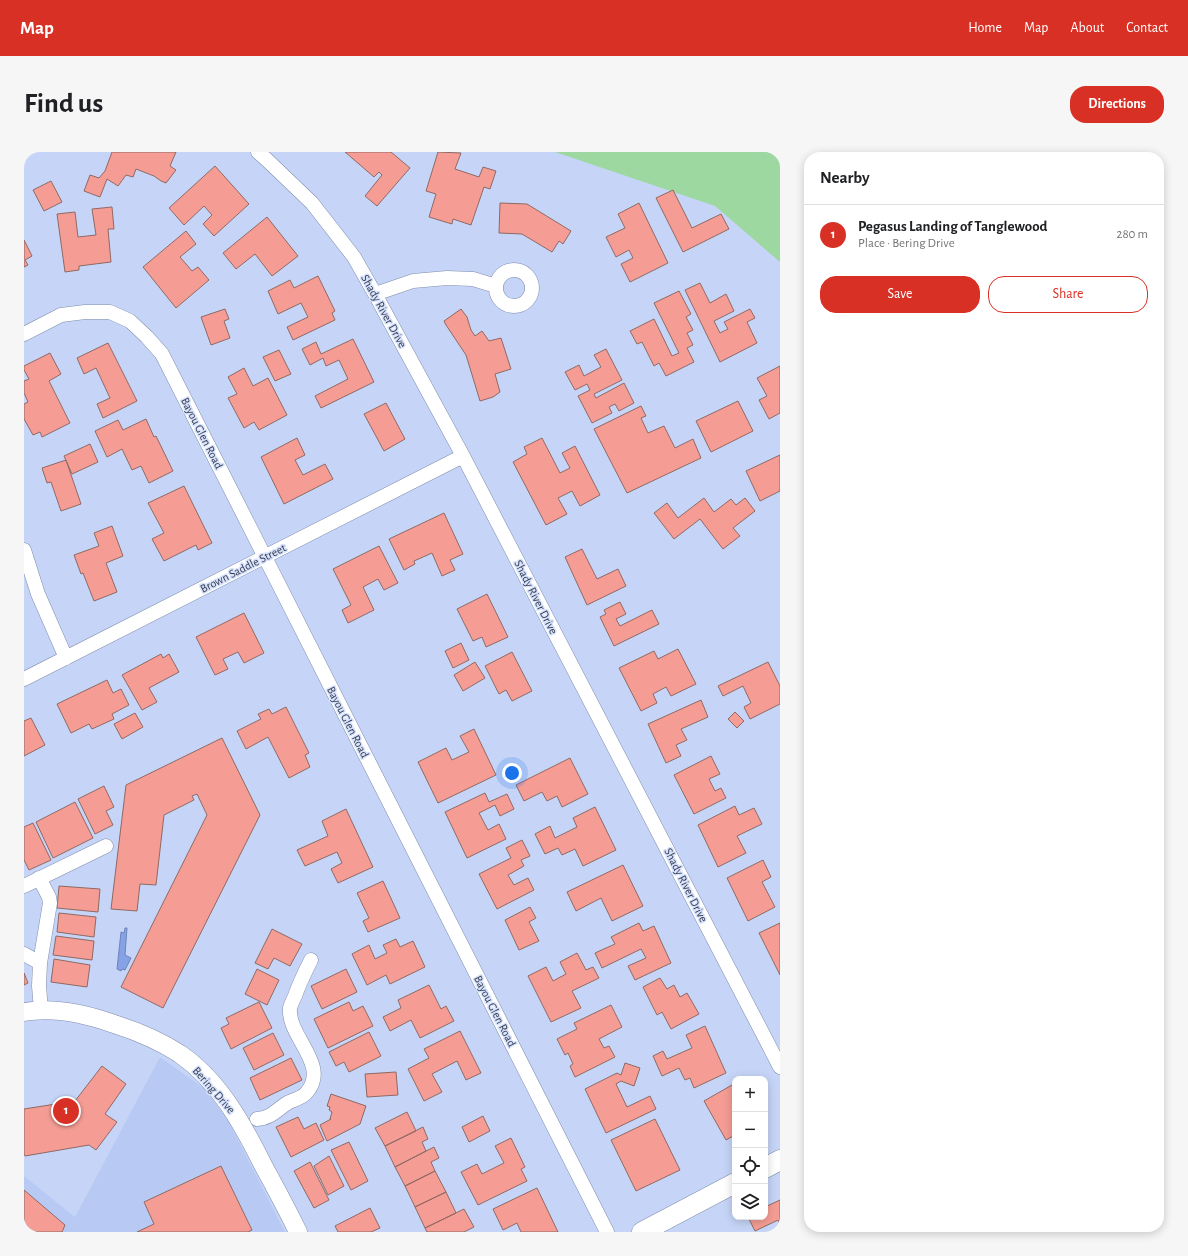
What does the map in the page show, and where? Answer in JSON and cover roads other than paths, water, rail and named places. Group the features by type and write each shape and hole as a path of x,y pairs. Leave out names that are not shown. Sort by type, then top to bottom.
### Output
{"main road":[{"path":"768,1166 780,1160"},
{"path":"642,1232 733,1184"}],"street":[{"name":"Shady River Drive","path":"258,152 312,203 354,258 375,294 463,456 780,1067"},
{"path":"375,294 413,281 448,278 472,279 496,286"},
{"name":"Bayou Glen Road","path":"24,334 61,315 110,312 130,321 162,354 607,1232"},
{"name":"Brown Saddle Street","path":"24,679 463,456"},
{"path":"24,550 38,594 66,658"},
{"path":"24,886 106,846"},
{"path":"32,1011 39,986 40,962 50,903 49,897 39,878"},
{"path":"24,954 40,962"},
{"path":"250,1123 277,1112 282,1106 307,1093 315,1078 314,1066 293,1024 290,1008 301,978 311,960"},
{"name":"Bering Drive","path":"32,1011 94,1017 131,1030 179,1053 208,1078 226,1101 250,1123 298,1232"}],"water":[{"path":"125,928 127,928 125,955 131,958 125,970 122,969 121,971 117,969 121,932 124,933"}],"place":[{"name":"Pegasus Landing of Tanglewood","path":"66,1111"}]}
